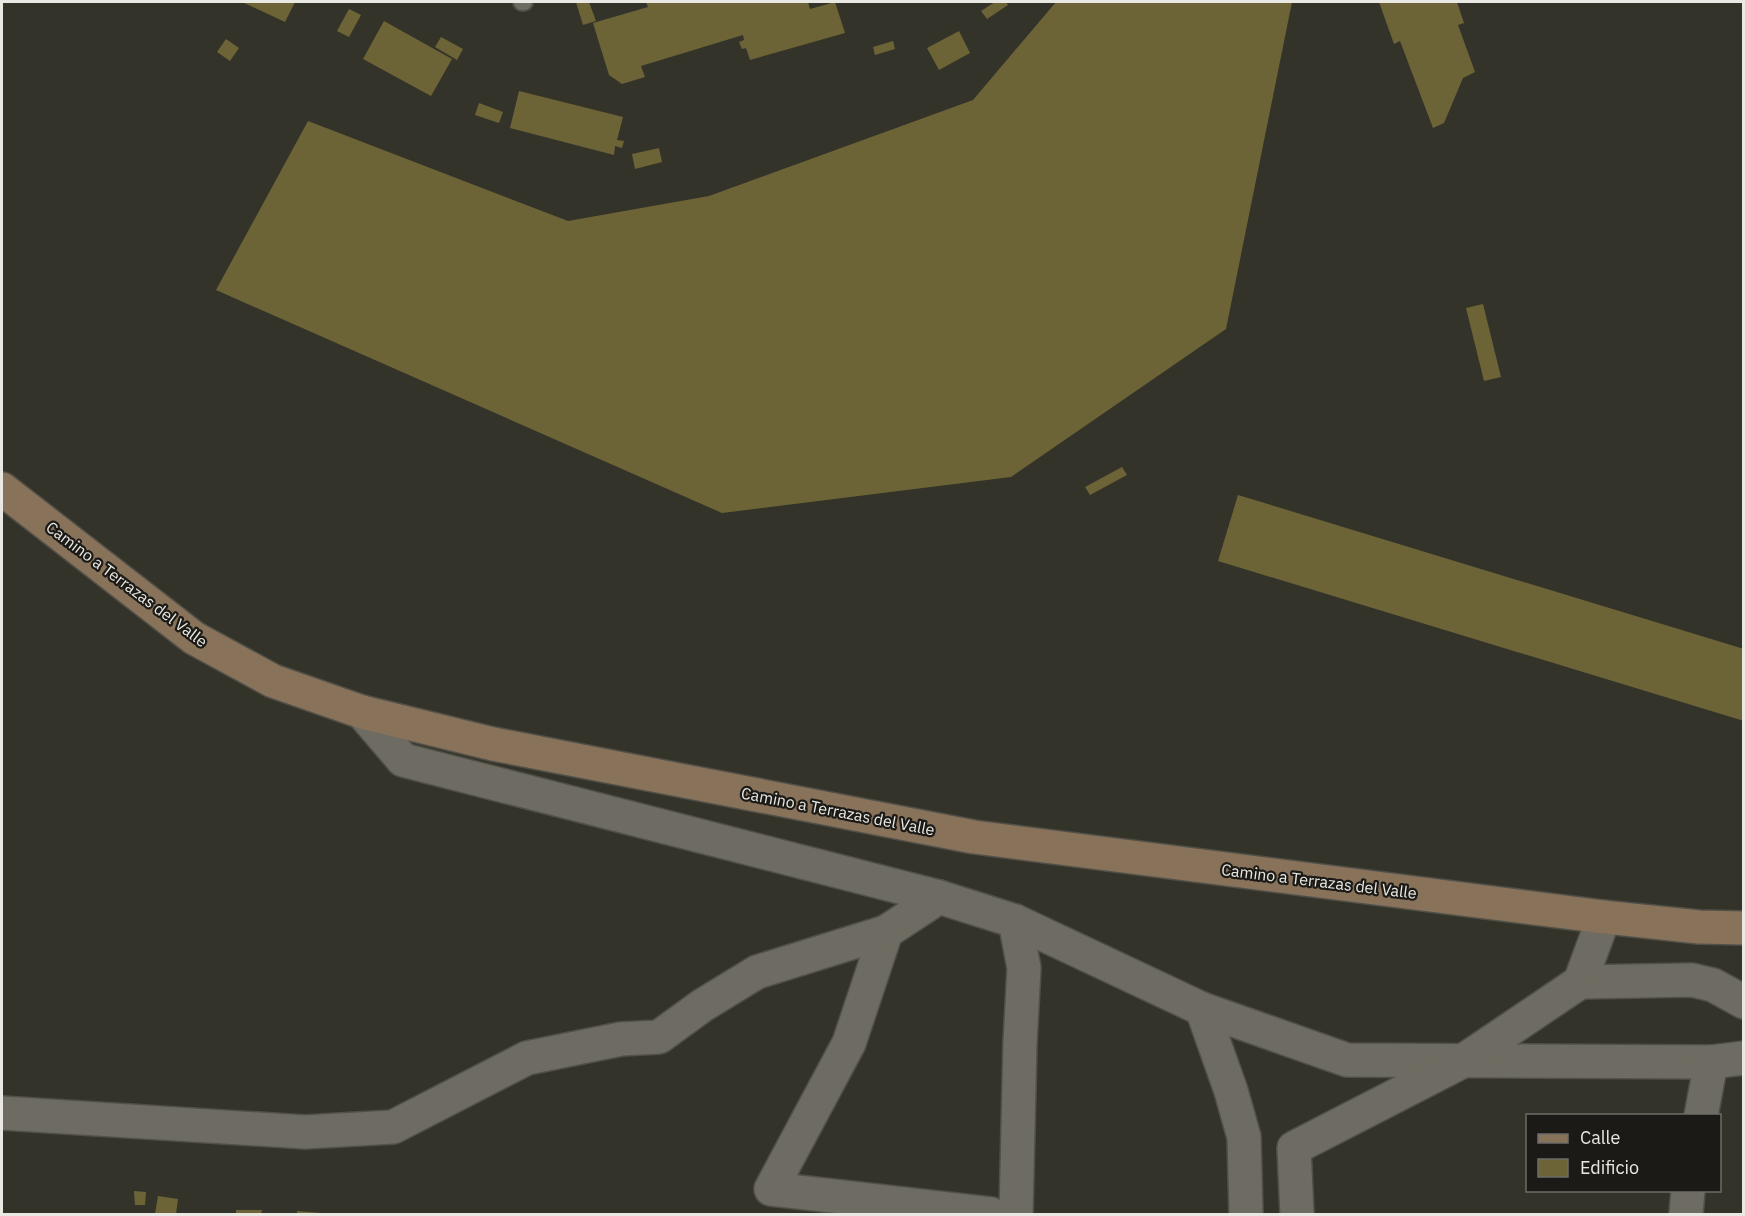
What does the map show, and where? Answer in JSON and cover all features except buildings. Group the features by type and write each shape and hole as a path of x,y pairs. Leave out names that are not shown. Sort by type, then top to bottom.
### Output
{"street":[{"name":"Camino a Terrazas del Valle","path":"2,489 194,638 273,681 362,712 493,744 974,837 1604,918 1700,927 1743,928"},
{"path":"362,712 404,760 939,897 1015,921 1202,1009 1347,1060 1711,1062 1743,1058"},
{"path":"2,1113 305,1132 393,1126 526,1058 621,1039 659,1037 703,1005 756,972 886,932 939,897"},
{"path":"1580,982 1604,918"},
{"path":"1015,921 1024,968 1016,1215"},
{"path":"886,932 849,1043 771,1189 991,1215"},
{"path":"1244,1137 1294,1148 1463,1061 1580,982 1692,980 1713,985 1743,1002"},
{"path":"1202,1009 1232,1091 1244,1137 1246,1215"},
{"path":"1701,1114 1711,1062"},
{"path":"1294,1148 1297,1215"},
{"path":"1686,1215 1688,1192"}]}
